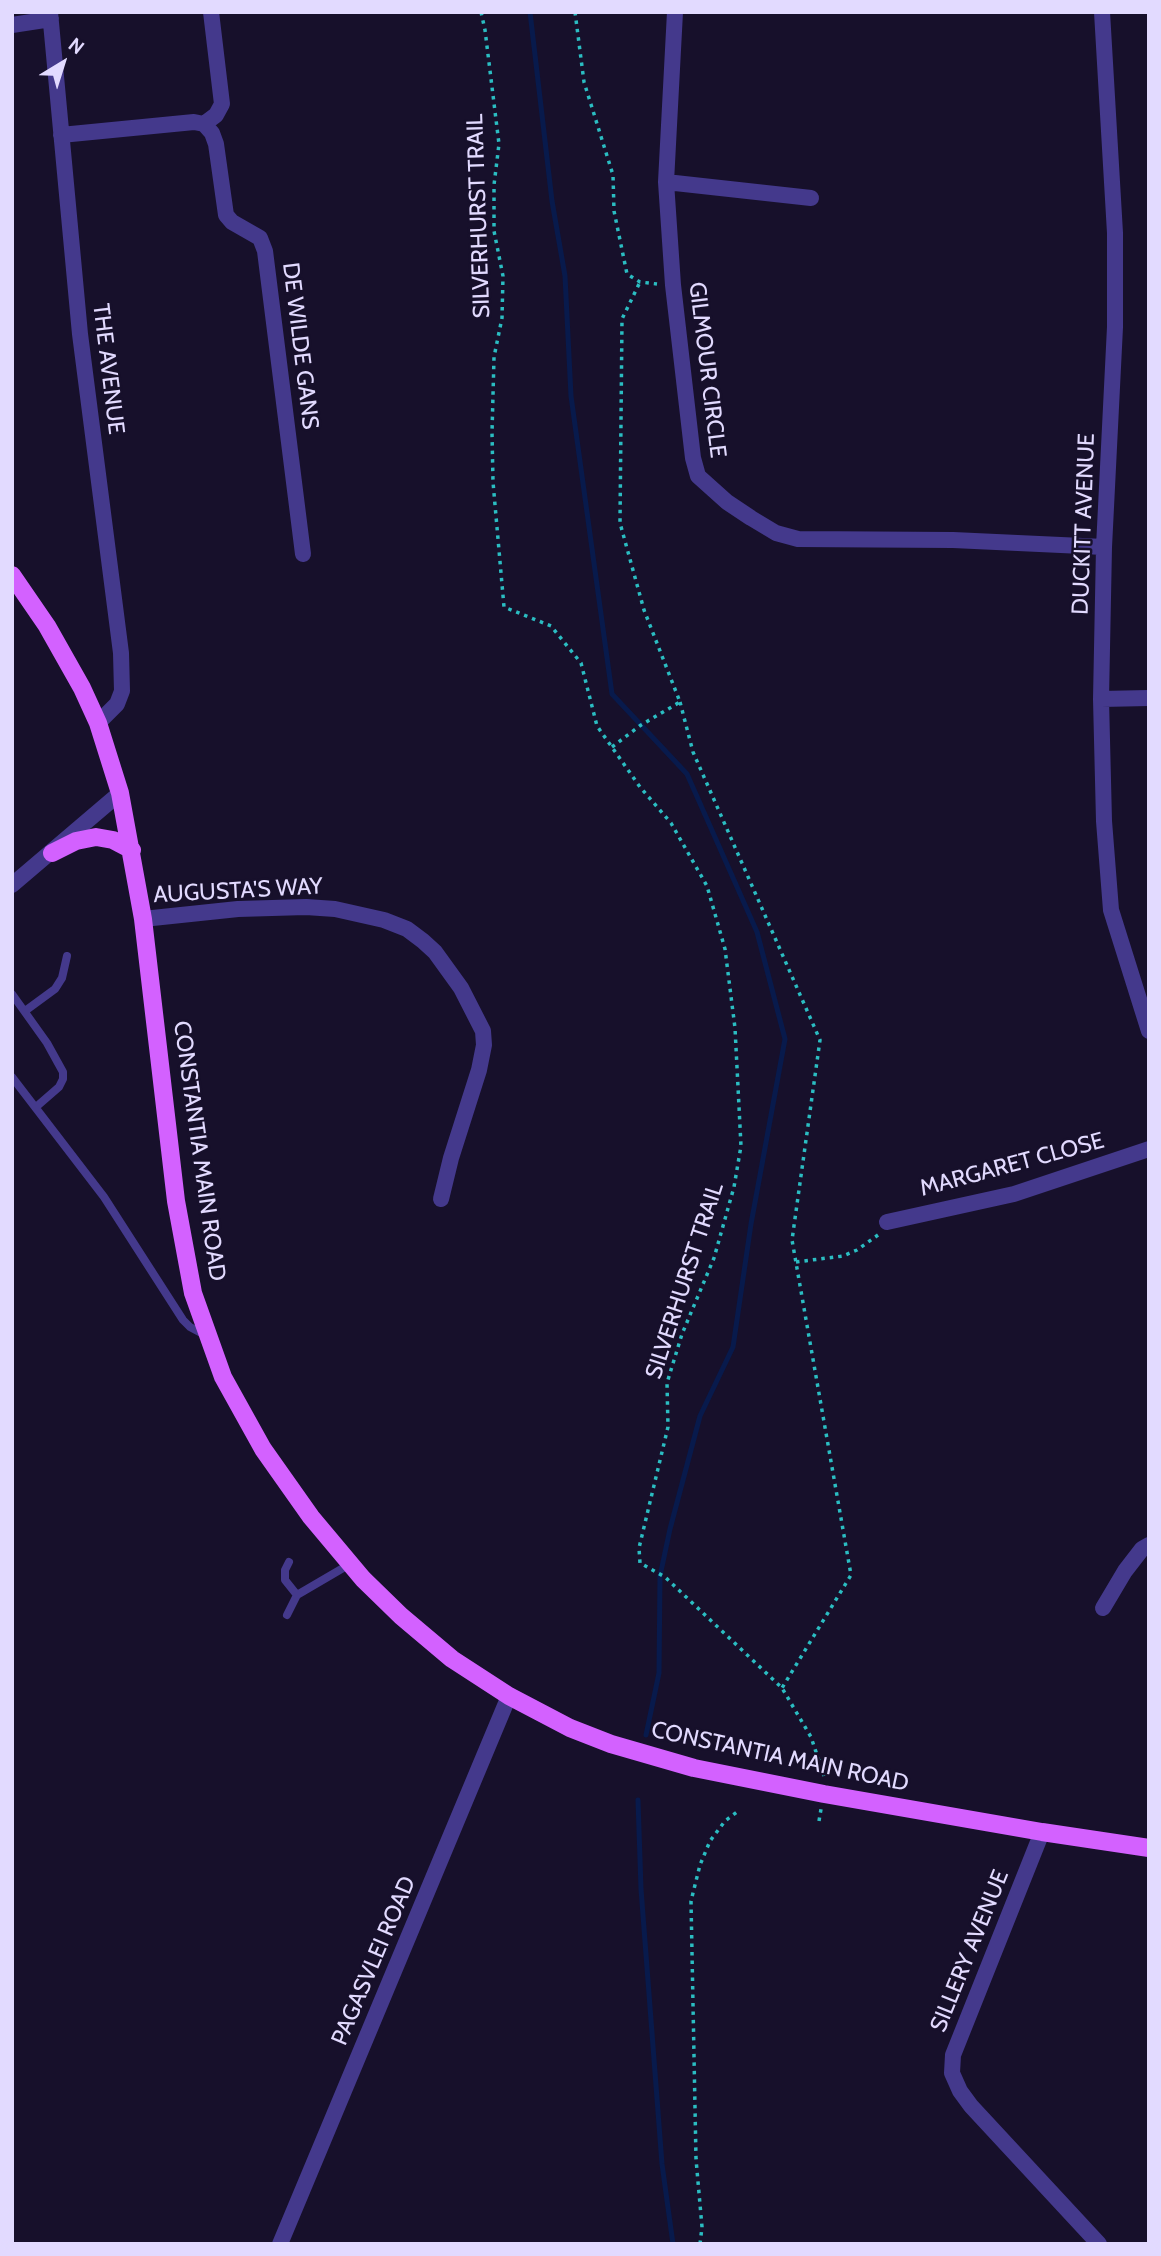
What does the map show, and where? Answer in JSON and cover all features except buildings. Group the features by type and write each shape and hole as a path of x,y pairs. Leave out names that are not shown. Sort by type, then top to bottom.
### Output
{"main road":[{"name":"CONSTANTIA MAIN ROAD","path":"12,575 47,626 98,723 120,793 143,919 176,1201 193,1293 208,1336 223,1377 263,1449 311,1517 363,1579 411,1625 453,1659 509,1696 570,1728 611,1744 662,1760 824,1794 1042,1832 1149,1847"},
{"path":"52,853 76,841 96,837 113,840 132,850"}],"street":[{"path":"61,135 194,122 204,124 216,115 222,104 211,12"},
{"name":"GILMOUR CIRCLE","path":"675,12 666,182 673,285 693,458 698,476 727,502 751,518 776,533 798,538 953,540 1104,547"},
{"name":"DUCKITT AVENUE","path":"1102,12 1115,233 1115,327 1104,547 1101,699 1104,821 1111,910 1149,1031"},
{"path":"12,25 51,16"},
{"name":"THE AVENUE","path":"51,16 80,334 121,653 122,691 117,704 98,723"},
{"name":"DE WILDE GANS","path":"204,124 212,133 216,144 226,215 232,222 260,238 265,251 303,554"},
{"path":"666,182 811,198"},
{"path":"1101,699 1149,698"},
{"path":"12,885 120,793"},
{"name":"AUGUSTA'S WAY","path":"143,919 238,909 335,909 384,920 407,929 429,946 461,988 483,1031 484,1045 440,1199"},
{"name":"MARGARET CLOSE","path":"887,1222 1014,1194 1149,1149"},
{"path":"1103,1608 1125,1571 1142,1549 1149,1545"},
{"name":"PAGASVLEI ROAD","path":"280,2244 509,1696"},
{"name":"SILLERY AVENUE","path":"1042,1832 953,2055 952,2073 971,2106 1099,2244"}],"lane":[{"path":"25,1011 55,989 62,978 67,956"},
{"path":"12,994 58,1060 63,1072 59,1087 36,1107"},
{"path":"12,1077 104,1197 183,1320 208,1336"},
{"path":"289,1562 285,1570 285,1580 297,1595"},
{"path":"288,1615 297,1595 351,1564"}],"path":[{"name":"SILVERHURST TRAIL","path":"481,12 499,144 494,185 494,231 503,276 502,318 494,357 492,433 493,482 504,607 551,626 581,663 597,726 640,787 671,823 707,886 725,949 735,1028 741,1146 734,1187 714,1258 682,1334 667,1383 668,1427 639,1548 640,1563 665,1577 782,1688"},
{"path":"575,12 584,82 613,176 614,211 627,274 640,282 673,285"},
{"path":"640,282 622,318 620,523 643,610 680,702 692,752 820,1040 792,1240 851,1575 782,1688 811,1737 826,1780"},
{"path":"612,747 641,725 680,702"},
{"path":"796,1262 843,1256 857,1250 879,1235 887,1222"},
{"path":"819,1821 822,1807"},
{"path":"700,2244 702,2227 696,2160 691,1901 700,1865 710,1841 725,1821 737,1812"}],"waterway":[{"path":"530,12 552,201 565,276 571,396 612,694 687,774 757,932 785,1039 751,1224 733,1347 700,1416 660,1576 659,1673 646,1735"},
{"path":"638,1800 641,1889 662,2164 673,2244"}]}
